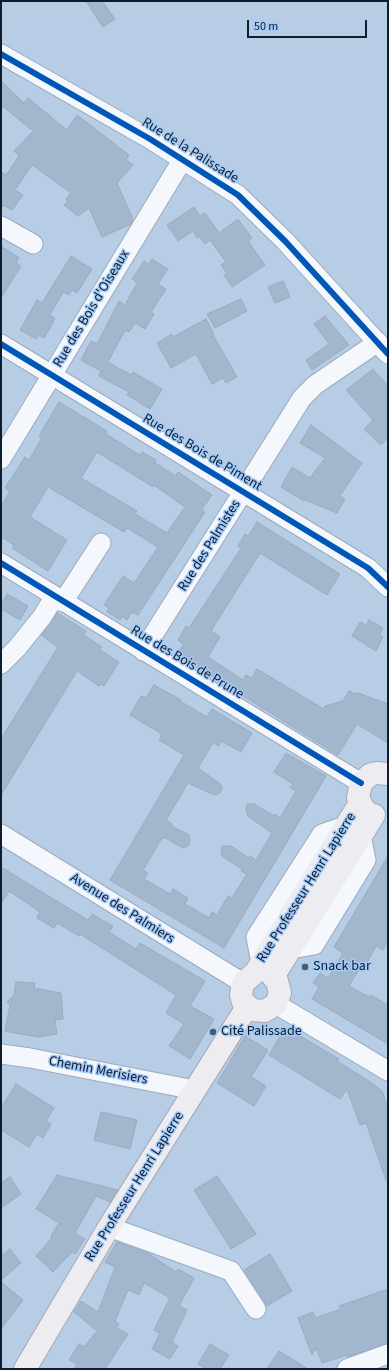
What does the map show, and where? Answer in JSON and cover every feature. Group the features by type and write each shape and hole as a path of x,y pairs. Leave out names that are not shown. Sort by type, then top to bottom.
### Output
{"main road":[{"path":"371,804 371,774 386,770"},
{"name":"Rue Professeur Henri Lapierre","path":"258,974 371,804"},
{"name":"Rue Professeur Henri Lapierre","path":"258,974 291,948 353,831"},
{"path":"258,974 277,981 280,993 276,1004 265,1011 253,1010 247,1006 241,995 258,974"},
{"name":"Rue Professeur Henri Lapierre","path":"25,1369 108,1227 247,1006"}],"street":[{"name":"Rue de la Palissade","path":"1,54 183,159 243,200 286,241 383,348"},
{"name":"Rue des Bois d'Oiseaux","path":"1,459 53,376 183,159"},
{"path":"1,226 32,244"},
{"name":"Rue des Bois de Piment","path":"1,344 368,568 388,587"},
{"name":"Rue des Palmistes","path":"143,651 302,398 314,385 383,348"},
{"path":"1,664 17,648 59,599 101,543"},
{"name":"Rue des Bois de Prune","path":"1,563 143,651 371,804"},
{"name":"Avenue des Palmiers","path":"1,834 258,974"},
{"path":"276,1004 388,1072"},
{"name":"Chemin Merisiers","path":"1,1054 30,1058 195,1090"},
{"path":"108,1227 230,1271 256,1309"},
{"path":"347,1369 388,1354"}],"building":[{"path":"86,1 102,1 115,19 103,27"},
{"path":"1,81 24,103 28,98 67,130 77,115 129,155 126,160 133,165 117,183 133,219 131,224 102,237 89,208 78,216 64,205 68,201 66,199 71,193 32,165 15,190 23,195 12,210 4,205 1,209 1,172 6,175 19,156 14,151 33,131 1,105"},
{"path":"194,207 200,216 205,213 219,233 238,219 252,238 248,241 265,265 232,287 224,275 227,273 221,265 226,262 210,240 212,238 205,244 199,236 197,238 193,231 178,241 167,225"},
{"path":"1,246 19,258 16,263 21,266 1,298"},
{"path":"71,256 92,269 77,293 72,290 69,295 63,292 50,315 55,318 50,328 44,338 39,335 36,339 20,330 37,300 42,303"},
{"path":"152,259 168,269 158,284 166,289 151,312 154,314 145,329 135,323 129,332 125,330 108,362 131,375 133,372 162,389 150,409 127,395 129,392 99,376 101,371 81,360 91,341 97,344 119,301 125,305 137,283 132,279 144,261 149,264"},
{"path":"283,281 290,297 275,303 268,287"},
{"path":"241,299 247,311 215,328 207,314"},
{"path":"325,316 349,345 312,370 306,360 329,344 314,324"},
{"path":"206,319 214,334 213,335 237,377 226,383 223,378 212,384 196,354 171,368 157,343 172,334 173,337"},
{"path":"373,369 388,386 388,437 381,445 364,429 373,420 346,390"},
{"path":"59,402 107,431 106,434 140,455 142,452 156,460 155,463 176,476 178,472 212,495 202,509 205,512 138,615 132,612 127,620 122,616 120,620 107,612 109,608 104,605 123,576 134,583 158,547 127,528 124,532 48,487 30,517 67,540 48,571 12,548 14,545 1,537 1,507 10,491 5,488 25,457 29,460 42,438 39,436","holes":["97,452 153,487 154,485 185,507 167,533 135,514 137,511 81,478"]},
{"path":"311,425 362,463 340,496 345,499 337,513 305,500 304,501 281,487 292,467 310,478 325,458 300,443"},
{"path":"257,522 340,574 327,595 260,553 211,631 220,637 208,657 243,680 246,675 252,678 257,669 324,709 325,706 343,701 349,691 388,704 388,743 357,724 338,755 182,658 184,655 179,651 184,644 178,640 186,626 189,628 241,548 238,546 245,534 248,536"},
{"path":"7,594 28,606 20,620 1,609 1,605"},
{"path":"57,613 86,631 84,635 102,647 100,650 119,662 104,686 101,684 99,686 77,671 1,795 1,739 58,647 41,635"},
{"path":"369,620 383,628 380,634 383,637 376,651 352,636 360,622 366,625"},
{"path":"154,685 207,717 212,709 252,733 241,752 221,741 219,746 213,743 198,768 219,783 222,787 221,792 216,795 212,794 188,783 166,820 172,824 171,826 189,835 189,845 183,848 164,837 163,839 162,838 143,870 148,873 144,879 170,894 173,889 188,898 185,904 209,918 212,912 217,915 228,896 232,898 247,874 223,857 221,853 222,846 231,846 249,858 250,856 256,860 272,833 248,816 246,811 247,804 254,804 280,818 296,791 290,788 293,784 274,772 286,753 326,776 224,948 110,880 184,755 159,740 162,734 130,715 141,696 146,698"},
{"path":"388,856 388,941 383,950 376,946 365,966 362,964 349,986 369,997 371,995 388,1005 388,1044 312,999 319,987 313,983 320,973 328,978 343,953 334,947"},
{"path":"1,867 88,920 92,914 113,926 109,932 136,949 140,943 205,981 190,1006 214,1019 190,1059 169,1046 184,1024 166,1013 176,995 80,934 79,936 57,923 54,928 37,918 40,912 9,891 1,904"},
{"path":"16,982 35,983 34,988 61,993 63,1019 55,1020 57,1034 38,1037 5,1031 10,1005 7,1002 14,995"},
{"path":"285,1027 339,1059 337,1061 382,1091 388,1109 388,1180 386,1180 366,1123 360,1125 347,1089 340,1099 269,1055"},
{"path":"245,1036 268,1050 251,1077 266,1086 254,1106 217,1083"},
{"path":"16,1084 54,1108 46,1121 51,1124 43,1138 37,1134 29,1147 1,1130 1,1108"},
{"path":"101,1112 137,1120 130,1149 94,1140"},
{"path":"57,1175 118,1190 110,1202 96,1196 75,1233 85,1239 75,1254 72,1252 53,1272 36,1256 52,1238 51,1236 59,1223 36,1209"},
{"path":"217,1176 256,1234 231,1249 194,1190"},
{"path":"10,1177 21,1194 1,1208 1,1183"},
{"path":"117,1242 148,1253 176,1272 178,1269 194,1278 179,1306 187,1310 172,1342 178,1346 170,1359 152,1349 160,1333 154,1330 170,1298 144,1283 139,1295 128,1290 115,1321 119,1324 116,1328 128,1334 105,1369 74,1369 77,1364 69,1360 79,1344 84,1347 97,1331 74,1312 81,1301 98,1312 115,1267 105,1262"},
{"path":"10,1249 21,1263 1,1280 1,1256"},
{"path":"270,1254 292,1291 267,1306 244,1270"},
{"path":"1,1282 23,1300 1,1329"},
{"path":"388,1289 388,1343 347,1357 347,1355 322,1363 316,1348 312,1355 298,1318 313,1312 315,1318 341,1309 339,1306"},
{"path":"210,1344 229,1355 220,1369 206,1369 198,1364"},
{"path":"279,1351 308,1369 267,1369"}],"cycle path":[{"path":"1,54 150,139 238,195 285,241 388,354"},
{"path":"1,344 368,568 388,587"},
{"path":"1,563 361,783"}],"place":[{"name":"Snack bar","path":"305,967"},
{"name":"Cité Palissade","path":"213,1032"}]}
